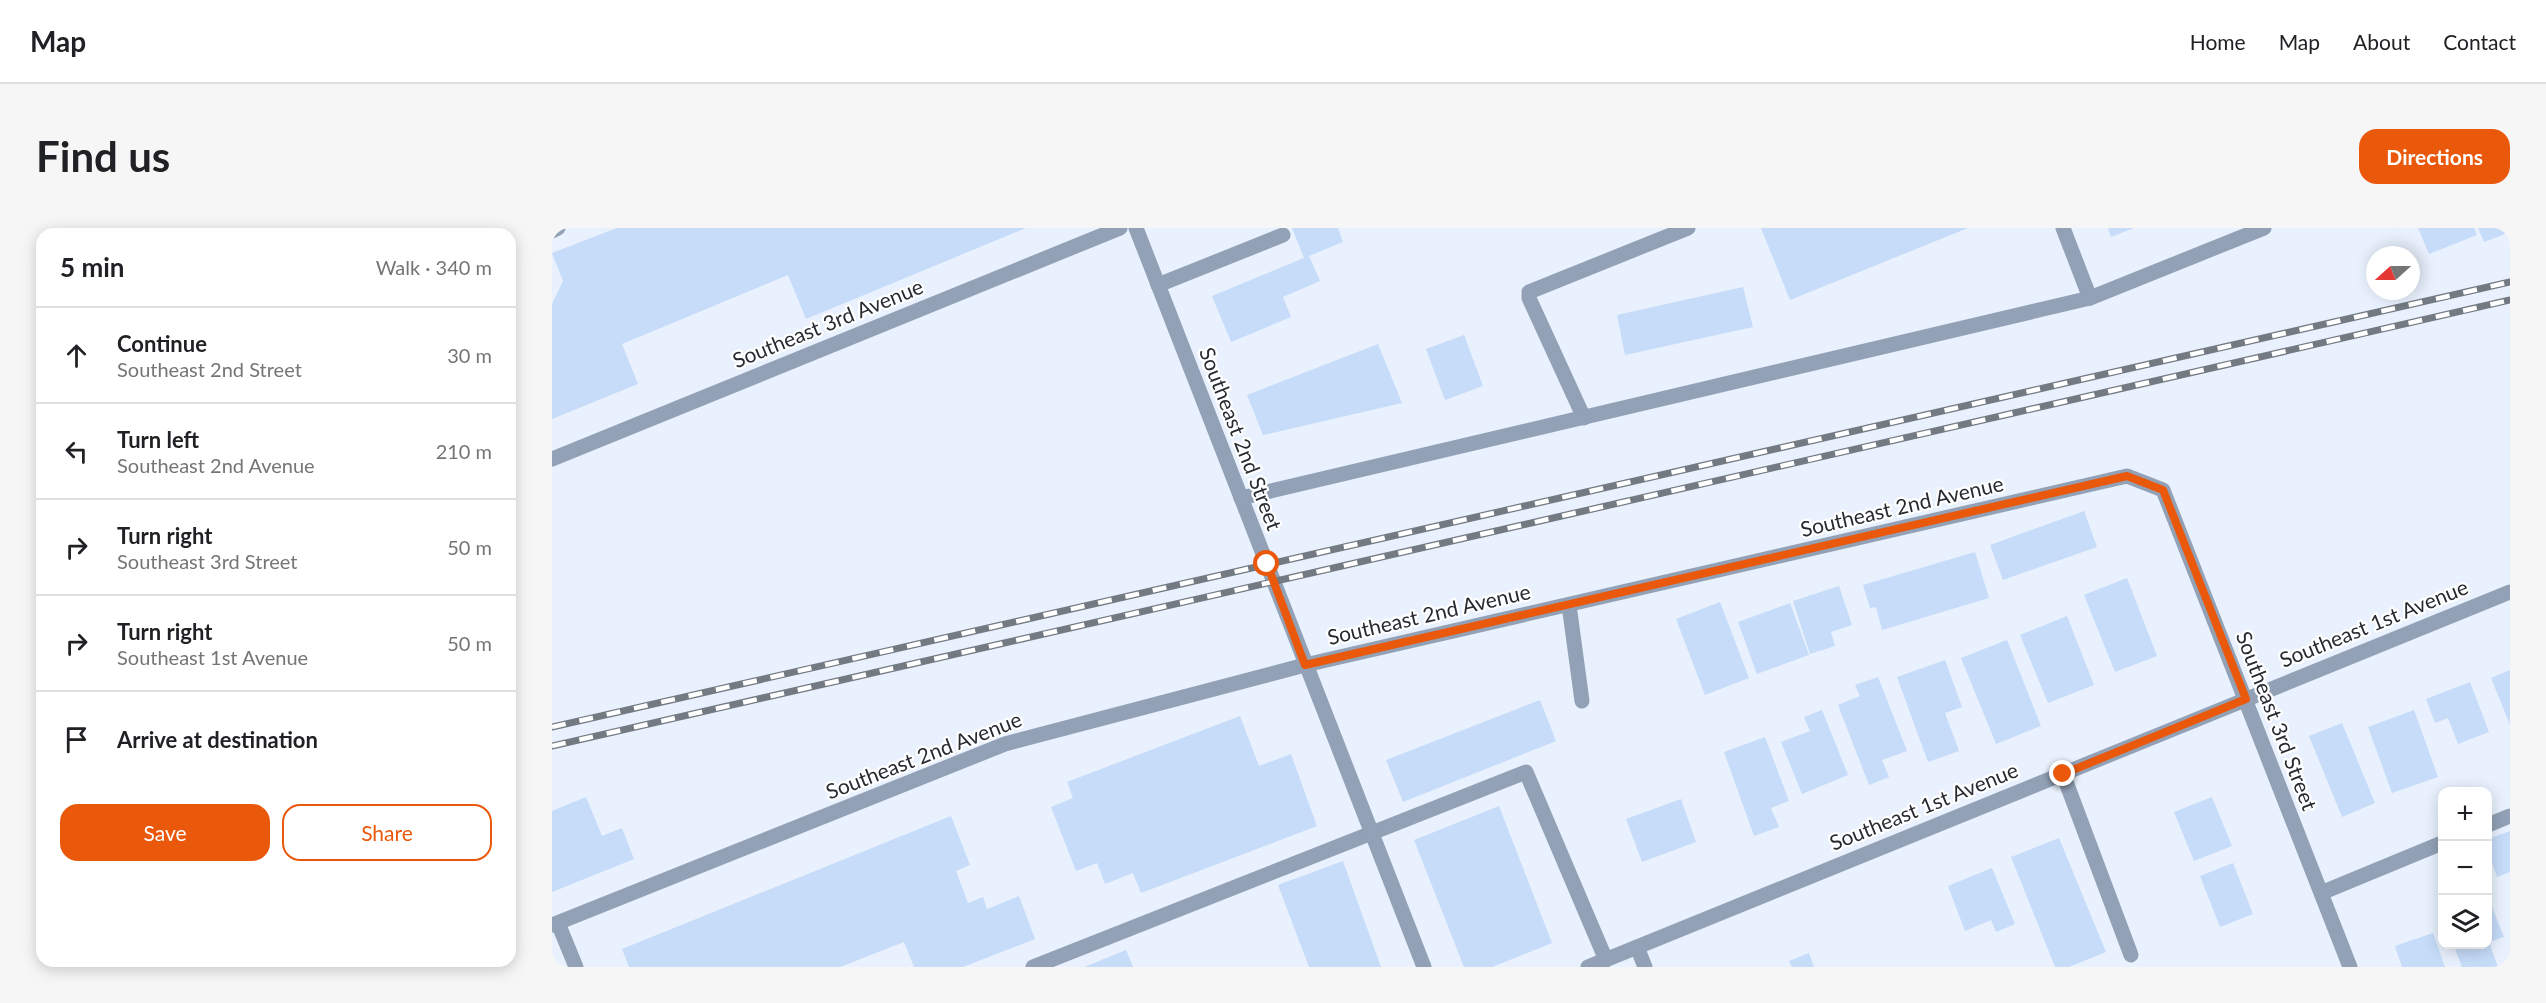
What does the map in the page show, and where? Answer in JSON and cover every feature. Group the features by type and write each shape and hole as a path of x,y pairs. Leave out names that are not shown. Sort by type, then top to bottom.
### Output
{"street":[{"path":"552,231 558,228"},
{"name":"Southeast 3rd Avenue","path":"552,459 1120,228"},
{"name":"Southeast 2nd Street","path":"1136,228 1424,967"},
{"path":"1584,418 1528,298 1529,292 1688,228"},
{"path":"2063,228 2090,298"},
{"path":"1241,498 2090,298 2264,228"},
{"path":"1158,285 1283,235"},
{"name":"Southeast 2nd Avenue","path":"555,924 1005,744 1305,665 2127,476 2163,490"},
{"name":"Southeast 3rd Street","path":"2163,490 2350,967"},
{"name":"Southeast 1st Avenue","path":"1588,967 2510,592"},
{"path":"1569,605 1582,701"},
{"path":"1033,967 1526,772 1606,960"},
{"path":"2063,774 2131,955"},
{"path":"2492,823 2510,816"},
{"path":"2321,893 2438,845"},
{"path":"555,924 576,967"},
{"path":"1637,947 1645,967"}],"building":[{"path":"617,228 1026,228 806,319 788,275 622,344 638,384 552,419 552,304 563,281 552,253"},
{"path":"1292,228 1338,228 1343,242 1309,256 1320,281 1283,297 1291,317 1231,342 1212,296 1304,258"},
{"path":"1761,228 1968,228 1790,300"},
{"path":"2108,228 2134,228 2111,237"},
{"path":"2418,228 2474,228 2477,235 2429,254"},
{"path":"2478,228 2510,228 2510,232 2484,242"},
{"path":"1743,287 1753,327 1625,355 1617,315"},
{"path":"1464,335 1483,386 1445,400 1426,349"},
{"path":"1378,344 1402,403 1263,435 1247,395"},
{"path":"2084,511 2097,547 2003,580 1990,545"},
{"path":"1975,552 1989,598 1882,630 1876,607 1870,608 1863,585"},
{"path":"2127,578 2157,656 2115,672 2084,595"},
{"path":"1839,586 1852,625 1831,632 1835,646 1810,654 1793,601"},
{"path":"1720,602 1749,678 1705,695 1676,619"},
{"path":"1790,603 1809,655 1757,674 1738,622"},
{"path":"2067,616 2094,685 2048,703 2020,635"},
{"path":"2007,640 2041,726 1996,744 1961,658"},
{"path":"1945,660 1962,707 1945,713 1959,751 1928,762 1897,677"},
{"path":"2510,670 2510,725 2491,678"},
{"path":"1878,677 1907,751 1882,760 1889,777 1869,785 1838,705 1860,696 1855,685"},
{"path":"2470,682 2489,732 2458,744 2448,718 2435,723 2426,699"},
{"path":"1540,700 1556,741 1403,802 1386,760"},
{"path":"1822,710 1848,775 1802,794 1781,742 1810,731 1804,717"},
{"path":"2414,710 2438,777 2392,793 2368,727"},
{"path":"1240,716 1259,766 1291,754 1317,826 1141,893 1133,873 1105,884 1097,863 1076,871 1051,807 1073,798 1067,782"},
{"path":"2342,723 2375,803 2342,817 2309,736"},
{"path":"1765,737 1789,801 1771,808 1779,827 1754,836 1724,752"},
{"path":"586,797 602,836 622,828 634,859 552,892 552,811"},
{"path":"2212,797 2232,846 2194,861 2174,812"},
{"path":"1681,799 1696,842 1642,862 1626,819"},
{"path":"1499,806 1552,943 1492,967 1464,967 1414,840"},
{"path":"951,816 970,865 956,871 968,903 983,897 987,909 1019,896 1035,939 963,967 914,967 904,942 840,967 629,967 622,949"},
{"path":"2510,831 2510,872 2497,877 2492,863 2492,838"},
{"path":"2059,838 2106,952 2069,967 2055,967 2011,857"},
{"path":"1343,861 1381,967 1309,967 1278,885"},
{"path":"2233,863 2253,914 2220,927 2200,876"},
{"path":"1992,868 2015,924 1996,932 1991,920 1965,931 1948,886"},
{"path":"2492,907 2504,937 2492,941"},
{"path":"2433,933 2445,967 2402,967 2395,946"},
{"path":"2455,949 2492,949 2498,967 2462,967"},
{"path":"1126,950 1133,967 1084,967"},
{"path":"1809,953 1814,967 1792,967 1789,961"}],"railway":[{"path":"552,727 2510,282"},
{"path":"552,746 2510,300"}],"route":[{"path":"1267,564 1305,665 2127,476 2163,490 2246,699 2063,774"}]}
